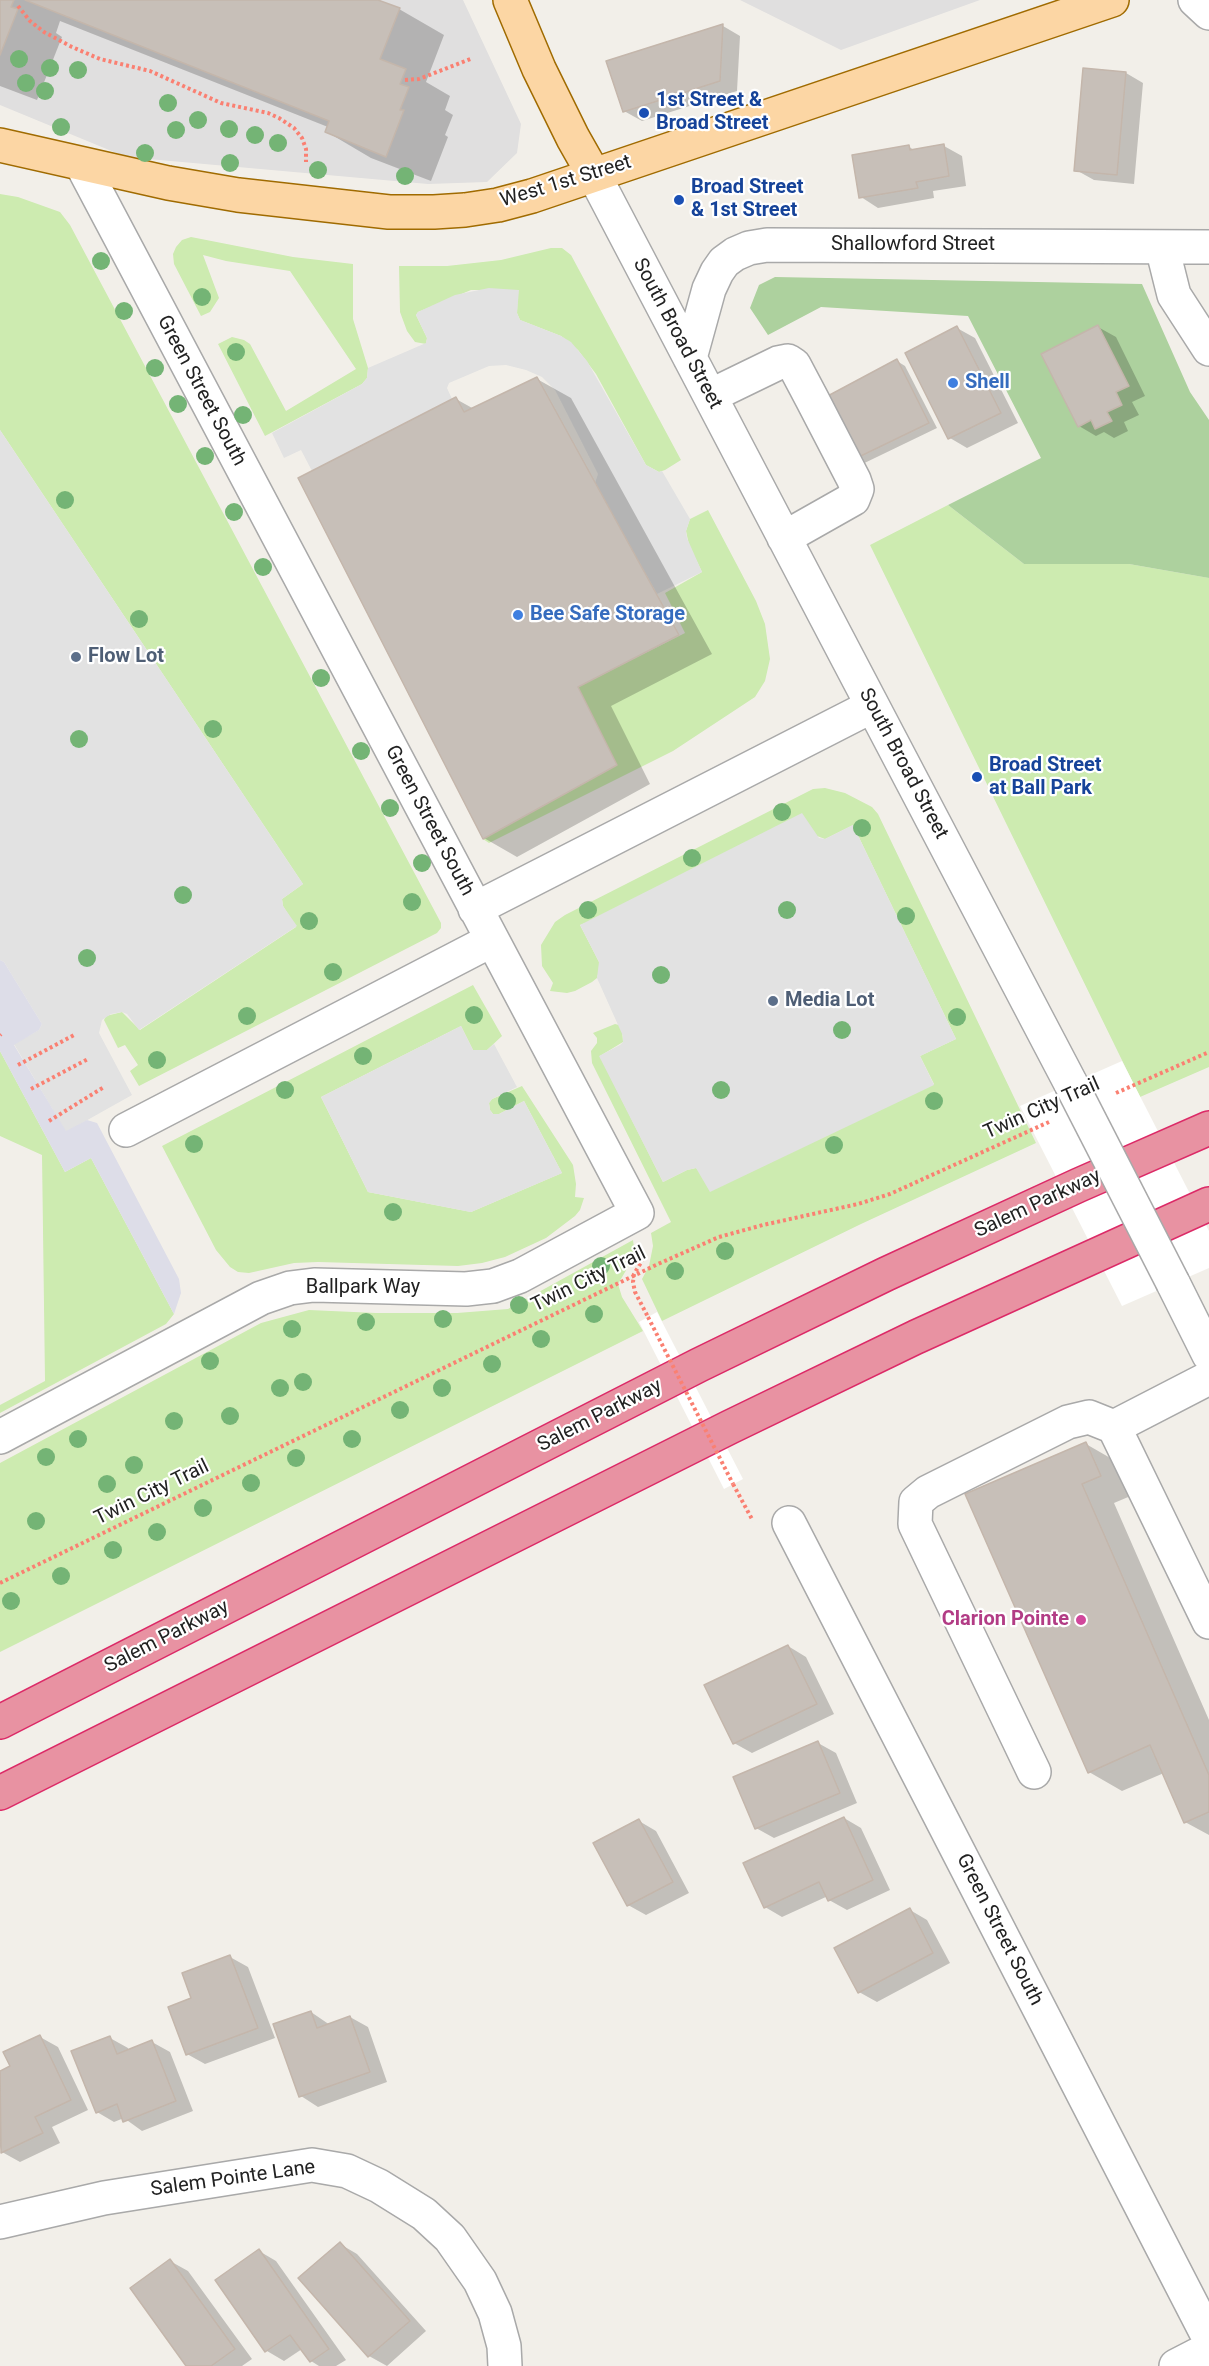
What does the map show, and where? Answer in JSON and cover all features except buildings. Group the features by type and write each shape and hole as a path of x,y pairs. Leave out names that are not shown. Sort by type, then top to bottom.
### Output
{"highway":[{"name":"Salem Parkway","path":"0,1722 699,1365 886,1274 1209,1128"},
{"path":"0,1793 741,1422 927,1332 1209,1204"}],"main road":[{"path":"510,0 539,69 594,175"},
{"name":"West 1st Street","path":"0,145 82,165 238,195 389,212 434,212 498,205 594,175 1112,0"}],"street":[{"path":"1195,0 1209,12"},
{"name":"Green Street South","path":"82,165 637,1213"},
{"name":"South Broad Street","path":"594,175 1071,1083 1209,1355"},
{"name":"Shallowford Street","path":"690,358 709,289 717,272 723,262 749,248 767,245 1209,247"},
{"path":"1162,247 1174,295 1209,349"},
{"path":"710,396 778,363 788,361 794,365 838,449 857,489 853,499 784,538"},
{"path":"476,909 872,706"},
{"path":"126,1130 492,940"},
{"name":"Ballpark Way","path":"0,1437 261,1298 290,1288 314,1285 466,1289 494,1286 520,1276 637,1213"},
{"path":"1114,1427 1209,1378"},
{"path":"1034,1772 915,1524 916,1502 928,1492 1068,1422 1089,1417 1114,1427 1209,1622"},
{"name":"Green Street South","path":"789,1523 1209,2338"},
{"name":"Salem Pointe Lane","path":"0,2222 104,2198 312,2165 347,2171 379,2186 424,2214 450,2238 480,2281 495,2313 504,2346 506,2366"},
{"path":"1176,2366 1209,2349"}],"path":[{"path":"18,6 30,21 44,32 72,47 100,59 150,71 221,103 268,113 279,118 294,128 302,138 306,149 306,162"},
{"path":"405,80 419,79 473,58"},
{"path":"18,1065 76,1034"},
{"name":"Twin City Trail","path":"1113,1094 1209,1052"},
{"path":"31,1089 88,1059"},
{"path":"49,1121 104,1087"},
{"name":"Twin City Trail","path":"0,1583 634,1274 719,1237 858,1204 890,1194 1050,1122"},
{"path":"637,1213 644,1240 642,1261 634,1274 635,1292 733,1484"}],"shaded area":[{"path":"0,0 463,0 521,124 517,153 487,182 428,184 126,157 0,105"},
{"path":"740,0 980,0 841,50"},
{"path":"489,288 519,290 517,313 520,320 571,342 587,361 646,465 659,472 662,471 690,519 686,531 687,538 702,572 657,594 595,483 598,474 555,390 542,377 526,370 506,365 489,366 449,383 447,388 452,399 312,471 301,450 284,458 272,433 362,384 367,378 368,368 426,343 427,338 416,315 418,312 455,295"},
{"name":"Flow Lot","path":"0,430 303,884 282,899 283,906 297,926 139,1030 127,1014 122,1012 111,1014 102,1020 99,1033 132,1095 66,1132 14,1044 39,1030 42,1024 4,962 0,960"},
{"name":"Media Lot","path":"802,813 819,838 825,839 853,825 956,1039 920,1056 934,1085 710,1192 696,1168 663,1182 599,1056 620,1045 623,1042 623,1036 597,978 599,962 580,925"},
{"path":"0,960 4,962 42,1024 39,1030 14,1045 66,1131 87,1120 97,1123 179,1279 181,1293 174,1314 91,1158 65,1172 0,1051"},
{"path":"461,1026 473,1050 487,1050 494,1044 517,1087 492,1099 489,1103 490,1110 493,1114 499,1114 524,1101 562,1173 471,1212 368,1192 321,1097"}],"green space":[{"path":"0,194 18,197 60,212 70,225 441,923 441,928 437,933 139,1086 130,1071 138,1065 125,1045 118,1048 104,1020 106,1016 122,1012 140,1030 296,927 283,906 282,899 303,884 0,430"},
{"path":"191,237 293,257 353,264 353,319 368,368 367,378 362,384 265,436 218,344 232,337 250,344 286,411 356,369 290,271 203,255 219,298 210,312 201,316 174,264 173,254 176,247 182,240"},
{"path":"551,248 562,248 571,255 681,460 665,470 659,472 646,465 596,374 578,350 561,336 520,320 517,313 518,290 471,290 418,312 416,315 427,338 426,344 415,342 407,331 400,312 399,266 447,266 501,260"},
{"path":"775,277 1142,284 1190,392 1209,420 1209,578 1129,564 1024,564 948,505 1041,458 968,316 821,307 768,335 750,308 759,285"},
{"path":"948,505 1024,564 1129,564 1209,578 1209,1067 1140,1097 870,545"},
{"path":"708,510 756,601 765,624 770,659 765,681 755,697 673,751 489,843 483,839 617,765 578,687 685,633 665,593 702,572 689,545 686,531 690,519"},
{"path":"825,788 845,793 872,807 878,814 1036,1143 861,1224 662,1321 642,1279 649,1266 653,1246 651,1233 671,1222 592,1063 591,1051 597,1043 597,1038 593,1033 615,1024 619,1025 622,1030 623,1042 600,1056 663,1182 687,1170 696,1168 699,1171 934,1084 920,1056 956,1039 853,825 825,839 817,836 580,925 599,962 599,971 597,978 575,991 567,993 550,991 553,983 542,966 541,945 555,922 565,915 813,789"},
{"path":"473,985 502,1036 487,1050 473,1050 461,1026 321,1097 368,1192 471,1212 562,1173 524,1101 499,1114 493,1114 490,1110 489,1103 492,1099 522,1086 573,1165 576,1184 575,1197 584,1198 575,1216 546,1238 505,1257 482,1263 458,1266 294,1263 249,1273 238,1272 230,1267 216,1250 162,1146"},
{"path":"0,1051 65,1172 91,1158 174,1314 166,1324 0,1413 0,1405 45,1381 42,1155 0,1136"},
{"path":"633,1240 635,1255 618,1284 622,1297 643,1331 0,1652 0,1463 261,1323 309,1310 457,1313 508,1309"}],"pier":[{"path":"1122,1061 1209,1231 1209,1268 1122,1306 1020,1106"},
{"path":"657,1312 743,1479 724,1489 639,1322"}],"place":[{"name":"1st Street & Broad Street","path":"644,113"},
{"name":"Broad Street & 1st Street","path":"679,200"},
{"name":"Shell","path":"953,383"},
{"name":"Bee Safe Storage","path":"518,615"},
{"name":"Flow Lot","path":"76,657"},
{"name":"Broad Street at Ball Park","path":"977,777"},
{"name":"Media Lot","path":"773,1001"},
{"name":"Clarion Pointe","path":"1081,1620"}]}
